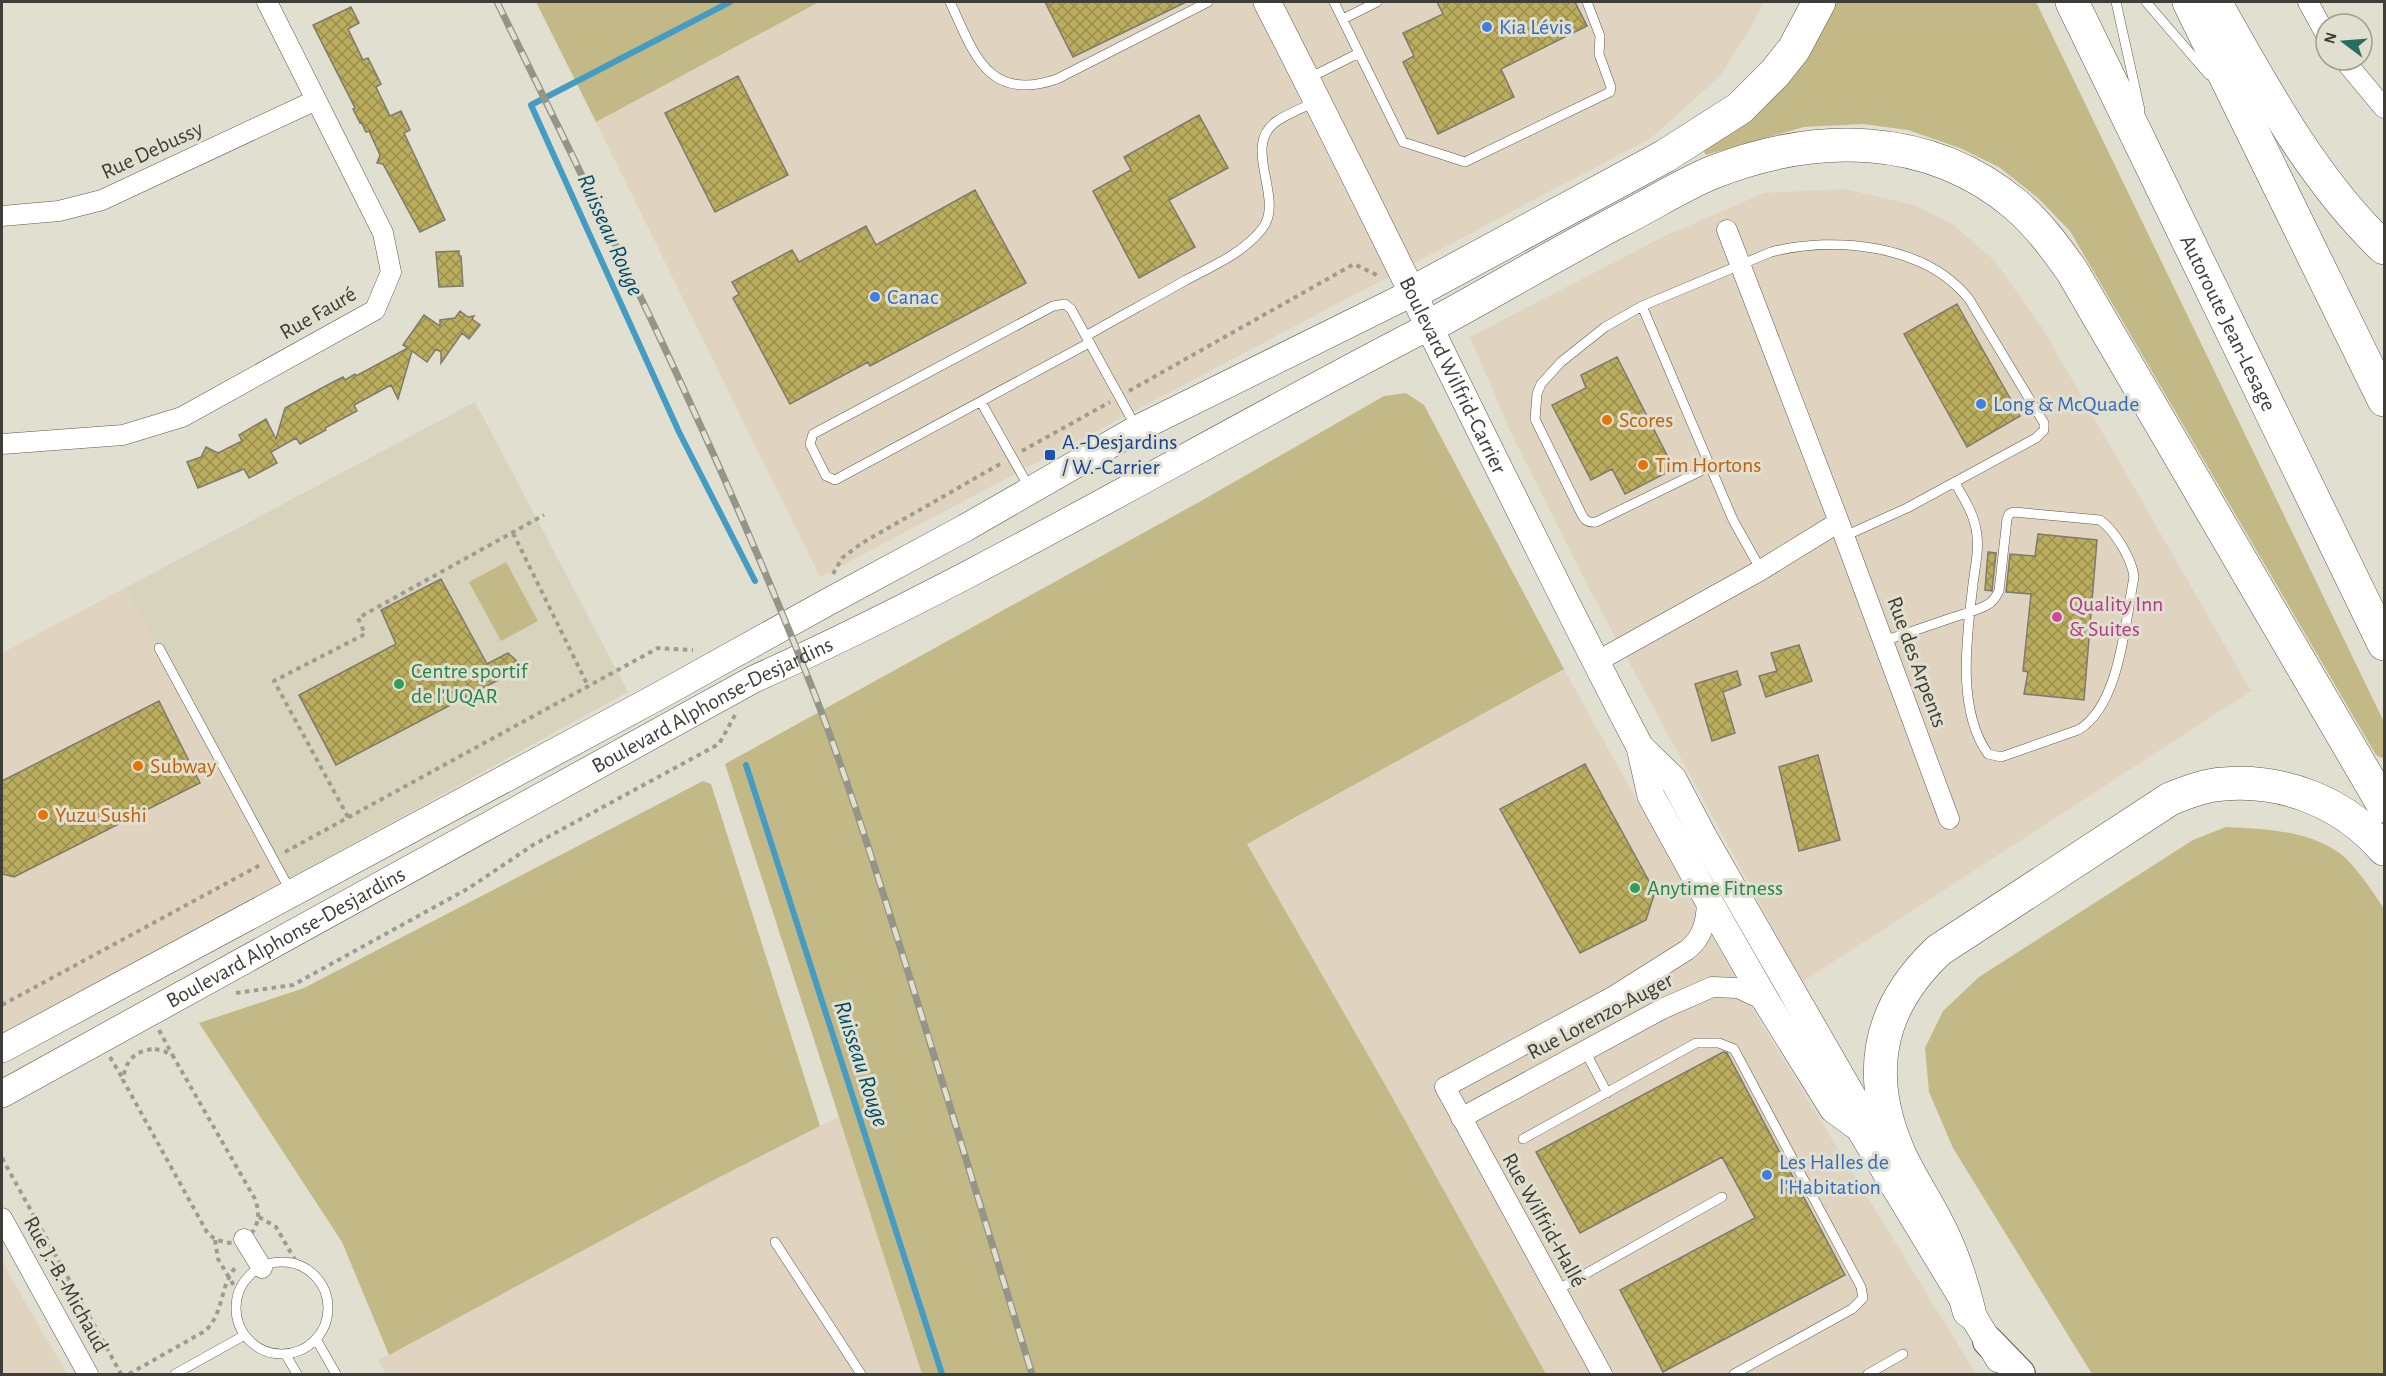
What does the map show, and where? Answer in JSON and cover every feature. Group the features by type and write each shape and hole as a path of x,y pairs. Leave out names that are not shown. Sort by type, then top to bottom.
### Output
{"highway":[{"path":"1412,293 1665,156 1740,108 1794,49 1819,2"},
{"name":"Autoroute Jean-Lesage","path":"2072,2 2385,644"},
{"path":"2189,2 2385,400"},
{"path":"2215,2 2252,68 2325,182 2347,210 2385,248"},
{"path":"1428,327 1710,173 1755,158 1804,148 1854,144 1920,153 1953,165 1986,183 2015,205 2052,243 2072,271 2385,806"},
{"path":"1969,1311 1959,1272 1945,1239 1899,1153 1886,1117 1881,1089 1881,1056 1890,1016 1903,990 1919,969 1939,950 2170,799 2199,789 2223,784 2261,785 2300,792 2329,803 2355,821 2385,849"}],"main road":[{"name":"Boulevard Wilfrid-Carrier","path":"1268,2 1428,327 1640,747 1651,796 1766,1001 1833,1109 1859,1128"},
{"name":"Boulevard Alphonse-Desjardins","path":"2,1049 733,655 965,528 1137,429 1412,293"},
{"name":"Boulevard Alphonse-Desjardins","path":"2,1094 754,679 801,658 993,561 1428,327"},
{"name":"Boulevard Wilfrid-Carrier","path":"1640,747 1673,779 1854,1099 1859,1128 2009,1374"},
{"path":"1988,1341 2020,1374"}],"street":[{"name":"Rue Fauré","path":"2,444 123,435 182,417 375,310 391,272 382,234 267,2"},
{"path":"2354,72 2385,108"},
{"name":"Rue Debussy","path":"2,216 59,211 102,200 316,100"},
{"name":"Rue des Arpents","path":"1727,230 1842,529 1948,819"},
{"path":"1596,662 1761,570 1842,529"},
{"name":"Rue Lorenzo-Auger","path":"1445,1087 1614,996 1687,950 1695,944 1702,932 1707,917 1707,898"},
{"name":"Rue Lorenzo-Auger","path":"1461,1118 1685,997 1712,987 1738,988 1766,1001"},
{"name":"Rue Wilfrid-Hallé","path":"1445,1087 1602,1374"},
{"name":"Rue J.-B.-Michaud","path":"2,1218 88,1374"},
{"path":"244,1239 258,1262"}],"lane":[{"path":"950,2 984,68 997,77 1015,84 1033,85 1058,78 1208,2"},
{"path":"1334,2 1403,142 1465,162 1610,92 1611,87 1599,54 1600,36 1587,2"},
{"path":"1343,19 1377,2"},
{"path":"2116,2 2152,165"},
{"path":"2146,2 2246,117"},
{"path":"1137,429 1088,339 1071,309 1065,304 1053,306 813,434 810,444 826,476 835,480 981,402 1088,339 1233,254 1263,228 1268,218 1269,202 1263,149 1268,131 1276,121 1312,90 1359,53"},
{"path":"1711,466 1596,522 1589,523 1580,512 1535,419 1537,394 1547,376 1561,362 1605,327 1642,306 1740,265 1790,248 1815,245 1881,250 1914,259 1958,285 1969,298 2044,423 2044,430 2036,438 1906,508 1842,529"},
{"path":"1642,306 1733,520 1761,570"},
{"path":"981,402 1030,489"},
{"path":"1884,641 1970,612 1989,604 1999,591 2009,514 2014,512 2100,520 2108,525 2133,567 2134,578 2114,681 2099,712 2089,724 2001,757 1988,754 1967,698 1970,612 1977,531 1973,517 1955,483"},
{"path":"159,648 292,894"},
{"path":"1523,1139 1696,1043 1719,1043 1734,1049 1861,1287 1863,1298 1852,1309 1734,1374"},
{"path":"1585,1051 1607,1093"},
{"path":"1556,1291 1722,1197"},
{"path":"775,1242 861,1374"},
{"path":"258,1262 298,1265 319,1280 326,1293 328,1308 326,1323 316,1339 302,1350 286,1355 260,1348 245,1335 239,1326 237,1315 242,1286 258,1262"},
{"path":"175,1374 245,1335"},
{"path":"316,1339 336,1374"},
{"path":"1868,1374 1904,1354"},
{"path":"286,1355 297,1374"}],"path":[{"path":"826,603 832,575 842,558 862,543 1354,264 1412,293"},
{"path":"348,817 274,681 364,634 358,618 544,515"},
{"path":"513,533 588,686"},
{"path":"2,1005 658,648 733,655"},
{"path":"225,994 293,985 470,888 533,845 719,744 754,679"},
{"path":"215,1240 235,1243 244,1239 256,1226 259,1217 255,1199 173,1056 155,1049 145,1050 136,1054 124,1070 123,1080 202,1225 215,1240 218,1259 239,1294"},
{"path":"2,1158 121,1374"},
{"path":"259,1217 276,1227 298,1265"},
{"path":"129,1374 205,1331 213,1323 229,1276 241,1263 258,1262"}],"shaded area":[{"path":"536,2 819,2 596,122"},
{"path":"819,2 1764,2 1720,76 1651,138 820,577 596,122"},
{"path":"1834,2 2036,2 2384,722 2384,759 2376,755 2070,231 2038,198 1999,167 1960,148 1908,130 1863,124 1804,127 1706,155 1703,150 1762,107 1788,82 1813,46"},
{"path":"1844,189 1914,205 1951,223 1994,260 2043,329 2251,691 1802,982 1591,592 1512,435 1470,337 1663,237 1764,193"},
{"path":"1406,393 1424,405 1564,669 1247,844 1387,1088 1546,1374 922,1374 725,764 1201,501 1384,396"},
{"path":"475,402 628,692 285,881 125,588"},
{"path":"506,562 538,621 501,641 469,582"},
{"path":"125,588 285,881 2,1036 2,653"},
{"path":"1564,669 1751,1007 1976,1374 1546,1374 1387,1088 1247,844"},
{"path":"703,781 711,784 820,1126 706,1184 389,1355 342,1242 199,1023 304,988"},
{"path":"2226,827 2284,832 2325,845 2344,856 2384,909 2384,1374 2092,1374 1953,1148 1929,1092 1925,1048 1943,1011 1979,977 2193,840"},
{"path":"840,1116 922,1374 386,1374 378,1360 706,1184"},
{"path":"2,1262 67,1374 2,1374"}],"building":[{"path":"1045,2 1186,2 1073,57"},
{"path":"1437,2 1575,2 1587,26 1501,69 1514,97 1438,134 1403,62 1414,56 1403,33 1443,14"},
{"path":"351,7 359,23 348,29 363,60 368,58 381,84 376,87 390,116 401,111 410,130 404,133 445,220 420,232 383,164 377,163 380,155 369,131 366,132 360,123 353,109 355,108 313,25"},
{"path":"738,76 788,175 715,212 665,113"},
{"path":"1199,115 1228,168 1169,200 1195,247 1139,278 1093,191 1131,170 1124,157"},
{"path":"975,190 1026,283 870,366 868,362 790,404 733,298 739,294 732,282 792,250 799,262 866,226 876,245"},
{"path":"459,251 463,286 439,287 436,252"},
{"path":"1957,304 2020,416 1967,447 1904,334"},
{"path":"460,311 468,317 474,316 472,319 480,325 469,339 462,333 441,363 441,352 436,349 427,362 412,351 398,399 391,385 354,405 357,411 325,428 326,430 300,444 296,438 271,452 277,463 249,478 244,469 198,488 187,462 201,457 206,447 218,453 242,441 239,435 266,419 276,439 285,408 343,377 345,380 355,374 356,376 408,348 403,345 424,315 440,326 440,320 455,318"},
{"path":"1617,357 1674,469 1625,494 1612,469 1591,480 1552,405 1586,388 1581,375"},
{"path":"2038,534 2097,540 2084,700 2024,694 2028,672 2023,671 2031,594 2006,592 2010,554 2035,556"},
{"path":"1988,552 1996,553 1992,591 1985,590"},
{"path":"441,579 487,664 508,653 523,667 336,765 299,695 396,644 381,610"},
{"path":"1799,645 1812,681 1766,697 1759,676 1777,671 1771,653"},
{"path":"1737,671 1741,685 1723,692 1735,733 1712,741 1695,684"},
{"path":"159,701 200,783 14,877 2,874 2,781"},
{"path":"1818,755 1840,840 1799,851 1779,767"},
{"path":"1585,764 1655,892 1646,920 1580,953 1500,809"},
{"path":"1723,1052 1727,1053 1845,1275 1663,1372 1620,1290 1755,1218 1722,1157 1580,1233 1536,1152"}],"waterway":[{"name":"Ruisseau Rouge","path":"730,2 531,105 679,432 755,581"},
{"name":"Ruisseau Rouge","path":"746,765 942,1374"}],"railway":[{"path":"497,2 698,420 736,504 821,710 881,885 1032,1374"}],"place":[{"name":"Kia Lévis","path":"1487,27"},
{"name":"Canac","path":"875,297"},
{"name":"Long & McQuade","path":"1981,404"},
{"name":"Scores","path":"1607,420"},
{"name":"A.-Desjardins / W.-Carrier","path":"1050,455"},
{"name":"Tim Hortons","path":"1643,465"},
{"name":"Quality Inn & Suites","path":"2057,617"},
{"name":"Centre sportif de l'UQAR","path":"399,684"},
{"name":"Subway","path":"138,766"},
{"name":"Yuzu Sushi","path":"43,815"},
{"name":"Anytime Fitness","path":"1635,888"},
{"name":"Les Halles de l'Habitation","path":"1767,1175"}]}
